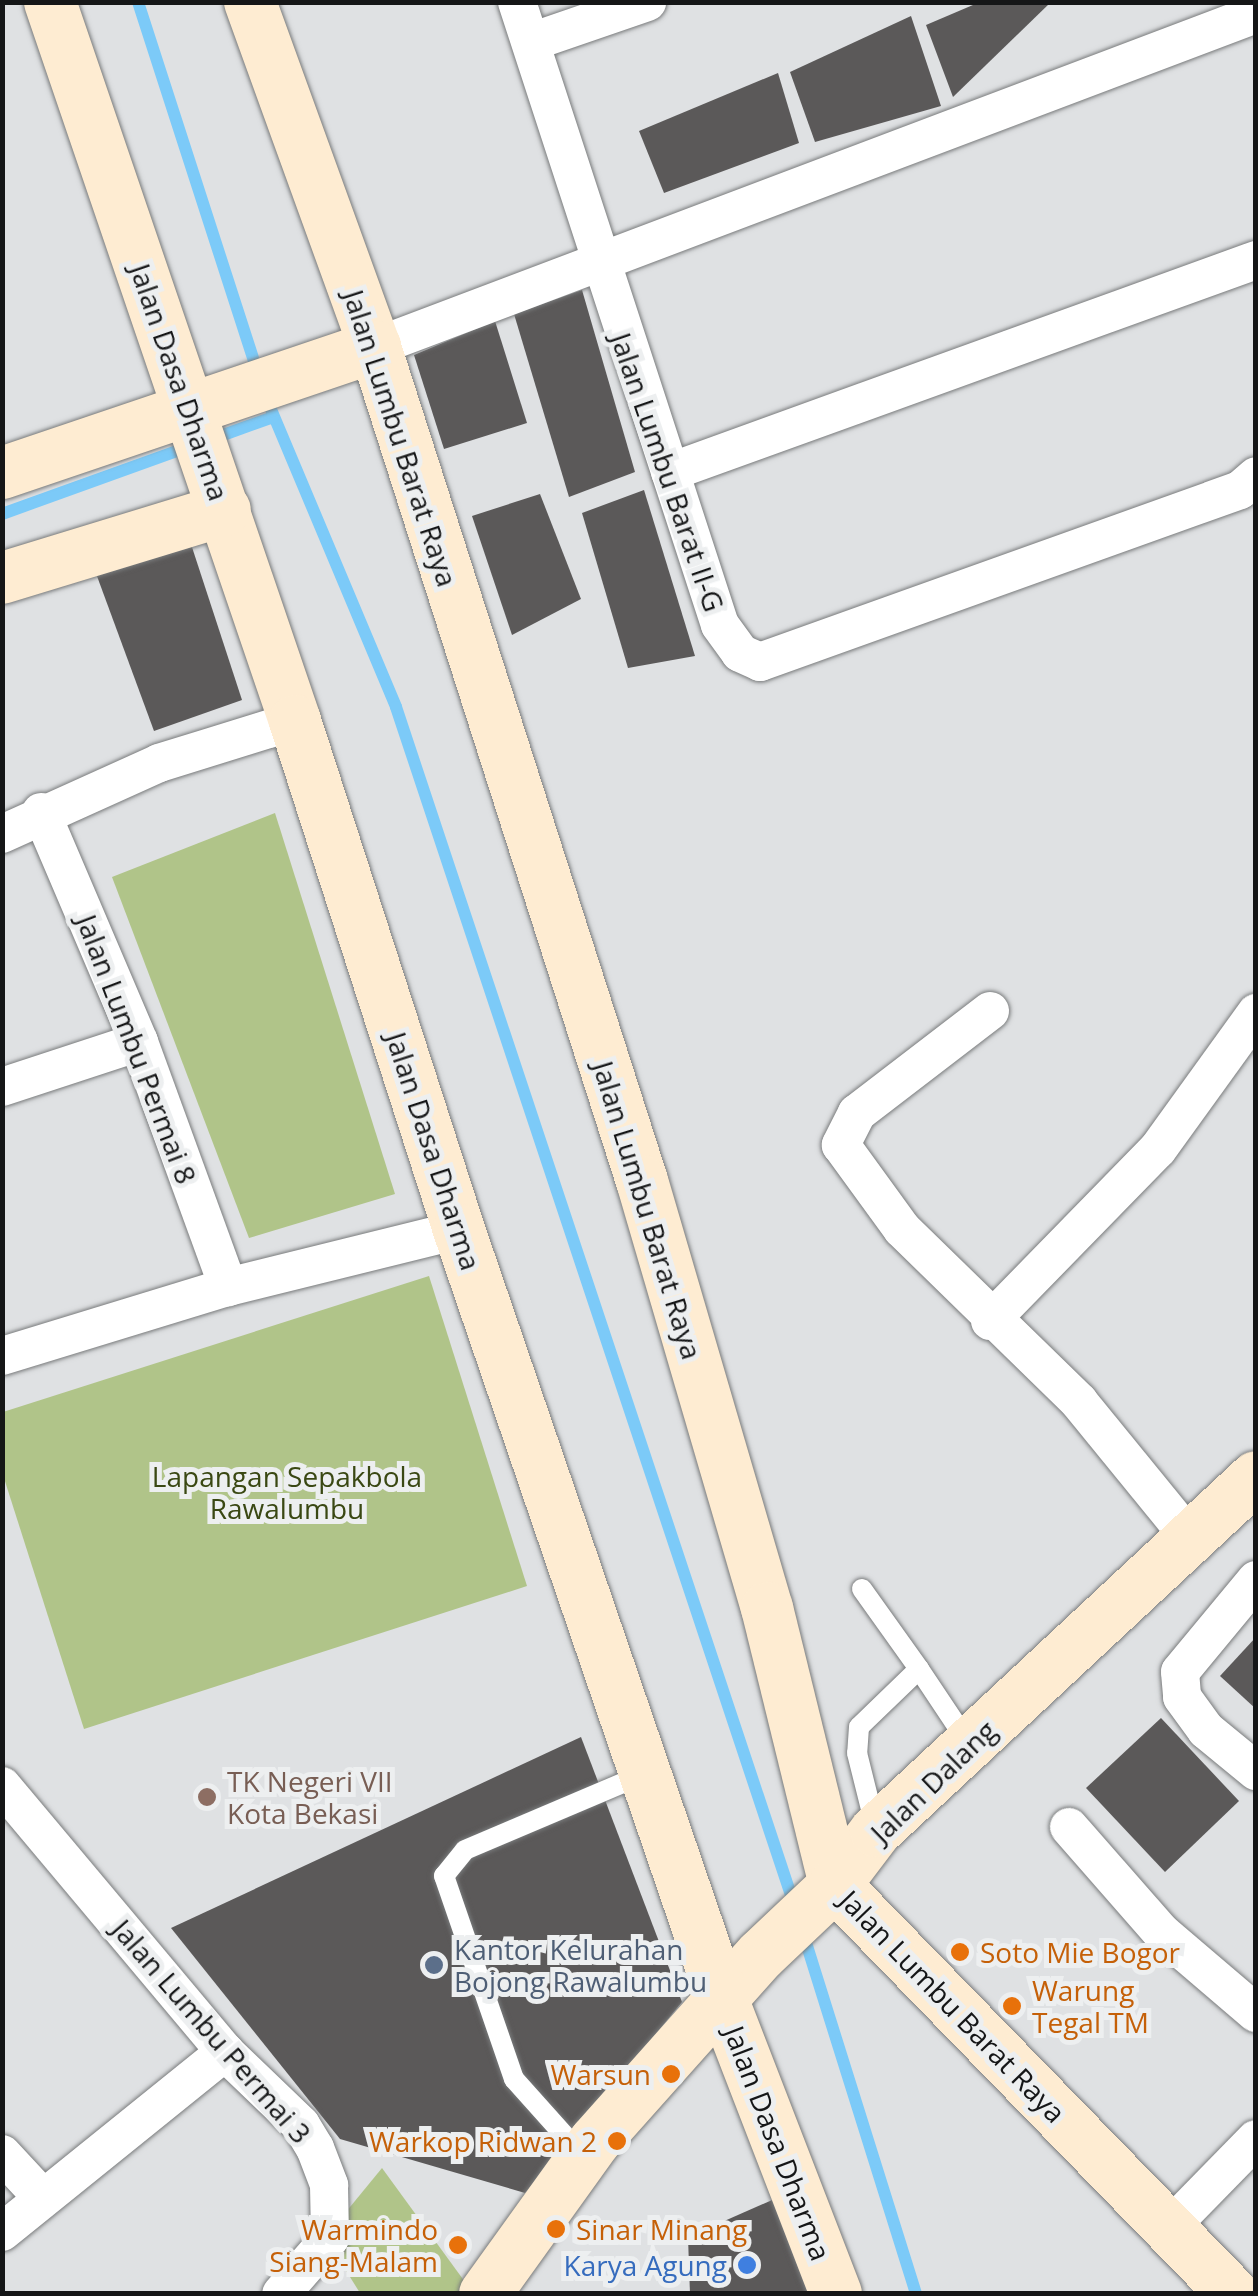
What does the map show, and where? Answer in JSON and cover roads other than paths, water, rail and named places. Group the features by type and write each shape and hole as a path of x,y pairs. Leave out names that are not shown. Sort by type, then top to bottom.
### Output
{"street":[{"name":"Jalan Dasa Dharma","path":"50,2 209,444 458,1230 723,2001 836,2294"},
{"name":"Jalan Lumbu Barat Raya","path":"250,2 359,352 642,1181 767,1608 823,1896 1233,2294"},
{"name":"Jalan Lumbu Barat II-G","path":"517,2 598,264 720,625 740,654 760,662 1240,490 1256,476"},
{"path":"531,42 647,2"},
{"path":"2,578 359,352 1256,14"},
{"path":"670,472 1256,260"},
{"path":"2,472 209,444"},
{"path":"2,834 42,812 159,764 295,721"},
{"name":"Jalan Lumbu Permai 8","path":"42,812 138,1042 228,1287"},
{"path":"990,1011 857,1113 841,1145 902,1229 990,1320 1078,1402 1190,1538"},
{"path":"990,1320 1158,1149 1256,1013"},
{"path":"2,1086 138,1042"},
{"path":"2,1356 228,1287 458,1230"},
{"name":"Jalan Dalang","path":"484,2294 584,2156 761,1955 823,1896 876,1831 1256,1477"},
{"path":"1256,1580 1180,1672 1182,1696 1206,1730 1256,1771"},
{"name":"Jalan Lumbu Permai 3","path":"2,1786 224,2052 301,2125 329,2184 330,2238 281,2294"},
{"path":"1068,1827 1162,1932 1256,2013"},
{"path":"2,2232 224,2052"},
{"path":"1169,2228 1256,2139"},
{"path":"2,2154 42,2197"}],"lane":[{"path":"862,1589 970,1746"},
{"path":"876,1831 857,1753 859,1727 920,1669"},
{"path":"584,2156 514,2079 444,1876 465,1850 645,1774"}],"waterway":[{"path":"138,2 259,376"},
{"path":"265,395 396,707 794,1904"},
{"path":"212,439 273,417"},
{"path":"2,514 188,447"},
{"path":"803,1933 916,2294"}],"place":[{"name":"TK Negeri VII Kota Bekasi","path":"207,1797"},
{"name":"Soto Mie Bogor","path":"960,1952"},
{"name":"Kantor Kelurahan Bojong Rawalumbu","path":"434,1965"},
{"name":"Warung Tegal TM","path":"1012,2006"},
{"name":"Warsun","path":"671,2074"},
{"name":"Warkop Ridwan 2","path":"617,2141"},
{"name":"Sinar Minang","path":"556,2229"},
{"name":"Warmindo Siang-Malam","path":"458,2245"},
{"name":"Karya Agung","path":"747,2265"}],"park label":[{"name":"Lapangan Sepakbola Rawalumbu","path":"287,1492"}]}
